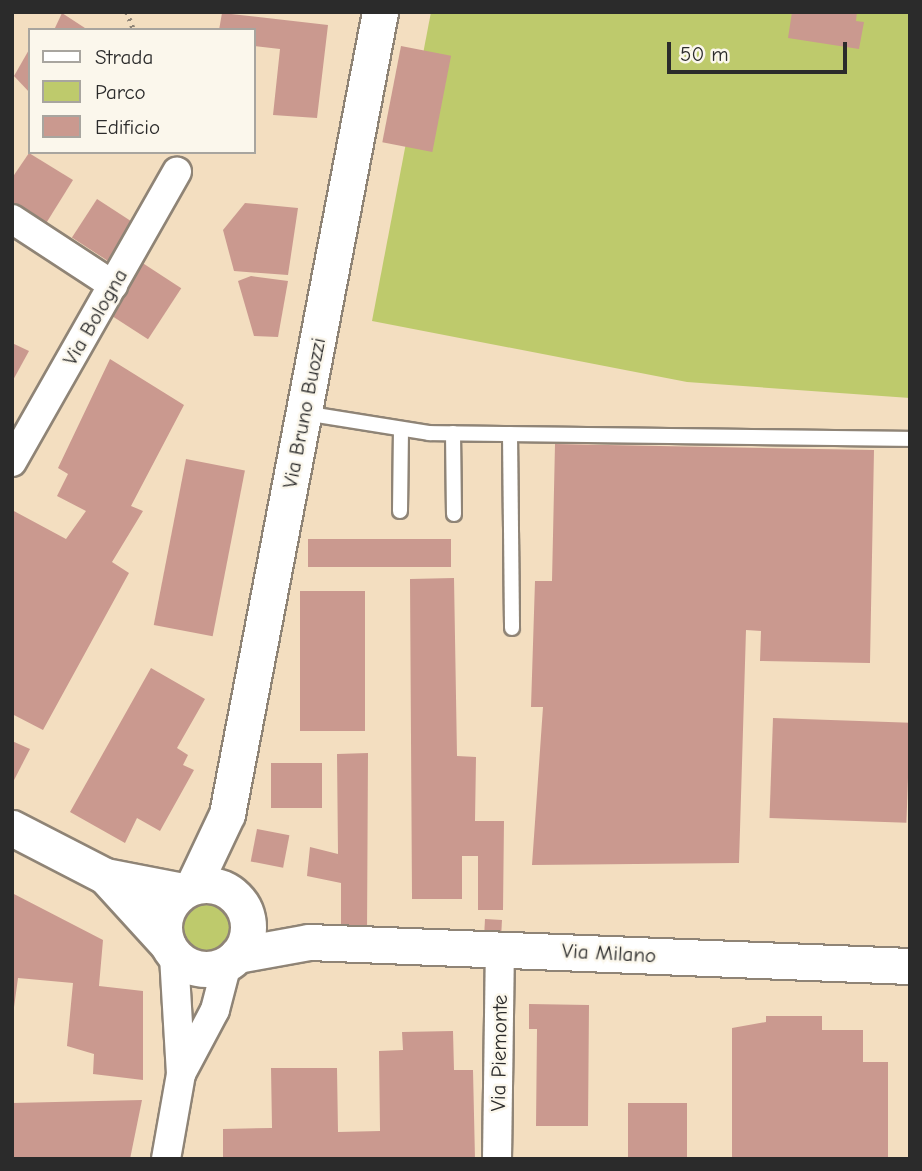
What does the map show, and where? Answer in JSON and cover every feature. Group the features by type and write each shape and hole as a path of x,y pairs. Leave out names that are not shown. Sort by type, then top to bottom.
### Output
{"street":[{"name":"Via Bruno Buozzi","path":"188,889 227,814 380,12"},
{"name":"Via Bologna","path":"12,462 113,285 178,162"},
{"path":"12,219 113,285"},
{"name":"Via Bruno Buozzi","path":"227,814 239,902"},
{"path":"12,828 105,876 188,889 239,902 248,934 232,960 215,1010 181,1074"},
{"path":"105,876 171,950 199,969 232,960"},
{"path":"166,1159 181,1074 167,909 188,889"},
{"name":"Via Milano","path":"239,902 309,942"},
{"name":"Via Milano","path":"232,960 309,942 910,966"},
{"name":"Via Piemonte","path":"497,1159 500,948"}],"lane":[{"path":"304,413 401,431 910,439"},
{"path":"400,511 401,431"},
{"path":"453,433 454,514"},
{"path":"510,434 512,628"}],"green space":[{"path":"431,12 910,12 910,398 687,382 372,321"},
{"path":"206,901 224,908 231,926 224,944 206,951 188,944 181,926 188,908"}],"building":[{"path":"792,12 857,12 856,21 864,22 859,49 788,38"},
{"path":"62,13 85,28 55,28"},
{"path":"222,13 328,25 317,118 273,115 280,49 256,46 256,28 219,28"},
{"path":"401,46 451,56 432,152 382,142"},
{"path":"28,52 28,91 14,76"},
{"path":"31,154 73,180 45,225 12,205 12,178"},
{"path":"97,199 134,223 109,262 72,238"},
{"path":"245,203 298,208 288,275 234,271 223,230"},
{"path":"141,262 181,288 148,339 108,313"},
{"path":"251,276 288,281 278,337 254,336 238,281"},
{"path":"12,343 29,351 12,382"},
{"path":"110,359 184,405 131,506 143,511 112,562 129,573 43,730 12,714 12,510 66,539 86,511 57,496 68,474 58,468"},
{"path":"555,444 874,450 870,663 760,661 761,631 746,630 739,863 532,865 543,707 531,707 535,581 552,581"},
{"path":"186,459 245,470 213,636 154,625"},
{"path":"308,539 451,539 451,567 308,567"},
{"path":"454,578 457,756 476,757 475,821 504,821 503,910 478,910 478,856 462,856 462,899 412,899 410,579"},
{"path":"300,591 365,591 365,731 300,731"},
{"path":"151,668 205,699 177,748 188,755 183,765 194,770 160,831 137,818 125,843 70,812"},
{"path":"773,718 910,723 906,823 770,818"},
{"path":"12,741 30,749 12,784"},
{"path":"368,753 367,934 341,934 341,883 307,876 310,847 338,854 337,754"},
{"path":"271,763 322,763 322,808 271,808"},
{"path":"257,829 289,835 283,868 251,861"},
{"path":"12,893 103,940 99,986 143,991 143,1080 93,1074 94,1054 67,1046 73,983 18,978 12,1022"},
{"path":"485,919 502,920 501,937 484,936"},
{"path":"529,1004 589,1005 588,1126 536,1126 537,1029 529,1029"},
{"path":"766,1016 822,1016 822,1030 863,1030 863,1062 888,1062 888,1159 732,1159 732,1028 766,1022"},
{"path":"453,1031 454,1070 473,1070 475,1159 223,1159 223,1129 272,1128 271,1068 337,1068 338,1132 380,1131 379,1051 403,1050 402,1032"},
{"path":"142,1100 130,1159 12,1159 12,1103"},
{"path":"628,1103 687,1103 687,1159 628,1159"}]}
